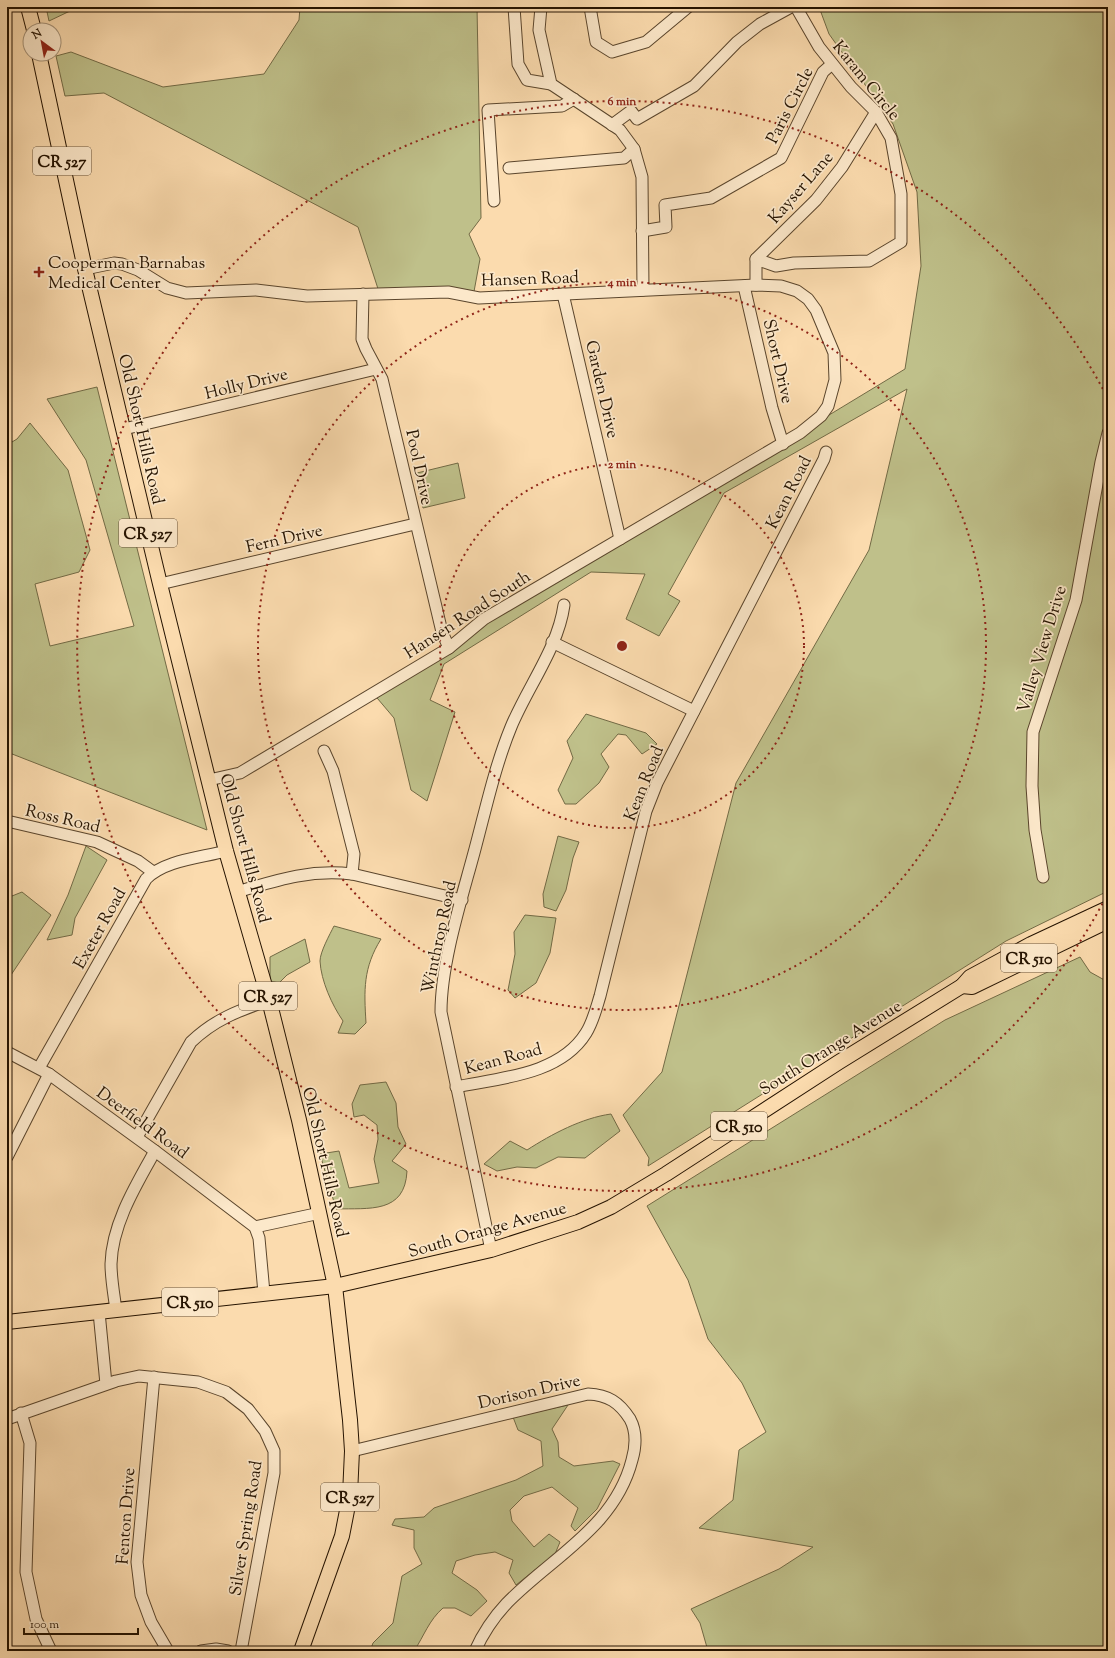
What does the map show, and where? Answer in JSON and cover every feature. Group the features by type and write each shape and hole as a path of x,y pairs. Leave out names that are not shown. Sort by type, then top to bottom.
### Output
{"main road":[{"path":"28,7 32,22"},
{"name":"Old Short Hills Road","path":"41,62 85,269 160,584 226,851 269,1000 299,1120 335,1286 347,1384 352,1451 350,1495 342,1536 301,1651"},
{"name":"South Orange Avenue","path":"7,1322 335,1286 491,1250 578,1222 611,1207 666,1174 888,1030 962,986 970,977 1031,944 1108,908"},
{"name":"South Orange Avenue","path":"962,986 972,988 1108,920"}],"street":[{"path":"514,7 518,64 527,80 551,84 620,130 634,149 642,177 643,290"},
{"path":"541,7 539,30 551,84"},
{"path":"590,7 596,42 612,52 646,42 688,7"},
{"path":"612,125 631,111 637,119 646,115 694,86 737,42 755,28 791,7"},
{"name":"Karam Circle","path":"756,259 776,266 794,263 869,261 900,242 901,194 891,138 876,112 851,87 819,47 796,7"},
{"name":"Paris Circle","path":"642,231 666,227 666,205 711,198 781,158 823,72 832,64"},
{"path":"494,201 488,110 562,106 574,99"},
{"name":"Kayser Lane","path":"756,259 816,200 842,167 876,112"},
{"path":"509,168 624,158 634,149"},
{"path":"756,259 756,285"},
{"name":"Hansen Road","path":"85,269 109,264 122,264 138,270 167,288 186,293 256,290 307,296 448,292 479,298 756,285 789,288 808,299 816,310 834,353 834,380 828,406 821,416 783,444"},
{"name":"Short Drive","path":"744,286 772,408 783,444"},
{"name":"Pool Drive","path":"363,294 362,339 376,369 382,378 415,524 442,632 449,648"},
{"name":"Garden Drive","path":"563,294 620,539"},
{"name":"Holly Drive","path":"124,429 376,369"},
{"name":"Valley View Drive","path":"1043,876 1035,830 1032,786 1033,732 1076,600 1101,462 1108,432"},
{"name":"Hansen Road South","path":"209,780 240,773 449,648 484,619 783,444"},
{"name":"Kean Road","path":"456,1088 537,1070 549,1065 566,1055 580,1042 586,1033 593,1019 600,996 646,811 657,783 824,459 826,452"},
{"name":"Fern Drive","path":"160,584 415,524"},
{"name":"Winthrop Road","path":"491,1250 456,1088 442,1012 441,996 445,971 462,900 502,753 511,726 561,624 564,605"},
{"path":"552,642 694,711"},
{"path":"324,751 333,771 354,854 352,874"},
{"name":"Ross Road","path":"7,821 97,842 144,865 153,872"},
{"path":"153,872 170,865 226,851"},
{"name":"Exeter Road","path":"7,1157 44,1071 143,884 153,872"},
{"path":"237,892 304,874 336,872 352,874 462,900"},
{"path":"137,1137 191,1042 208,1027 227,1015 269,1000"},
{"name":"Deerfield Road","path":"7,1052 44,1071 137,1137 255,1227"},
{"path":"116,1310 111,1265 113,1247 122,1219 134,1190 155,1151"},
{"path":"264,1293 260,1238 255,1227 320,1213"},
{"path":"99,1312 106,1384"},
{"name":"Silver Spring Road","path":"7,1419 106,1384 140,1376 198,1382 226,1392 248,1409 265,1431 274,1451 274,1473 241,1651"},
{"name":"Fenton Drive","path":"154,1377 138,1568 141,1595 151,1622 168,1651"},
{"name":"Dorison Drive","path":"352,1451 588,1394 601,1395 614,1400 624,1410 635,1432 636,1447 625,1483 610,1508 582,1539 506,1604 491,1621 475,1651"},
{"path":"21,1413 30,1443 26,1572 36,1619 51,1651"},
{"path":"201,1651 216,1649 228,1651"}],"green space":[{"path":"46,7 73,7 70,11 49,21"},
{"path":"300,7 477,7 481,218 469,234 480,259 473,297 380,295 358,227 104,93 65,96 57,62 62,62 62,54 71,52 163,87 264,74 299,20"},
{"path":"819,7 1108,7 1108,891 1006,941 648,1166 649,1158 623,1115 662,1072 736,783 869,550 907,389 724,493 668,594 680,601 659,636 626,619 645,574 591,572 444,664 430,700 455,712 427,801 411,790 394,718 372,692 905,369 921,266 917,192 893,124 829,34"},
{"path":"97,387 207,830 7,752 7,445 17,439 30,423 68,470 90,550 79,572 35,584 50,646 134,626 86,460 47,399"},
{"path":"458,463 465,498 423,508 417,473"},
{"path":"586,714 646,733 657,744 642,754 626,735 618,734 601,754 609,767 599,783 576,804 565,804 558,790 573,758 567,741"},
{"path":"558,836 579,842 573,858 566,890 556,911 544,907 543,894"},
{"path":"86,846 107,860 75,918 72,935 47,940 68,895"},
{"path":"22,892 51,915 7,981 7,898"},
{"path":"525,915 556,918 550,953 536,983 515,998 508,990 515,954 514,932"},
{"path":"334,926 381,939 371,960 366,980 366,1023 355,1034 338,1033 343,1021 335,1008 322,977 320,957"},
{"path":"305,939 310,962 287,975 279,983 270,981 270,957"},
{"path":"1080,957 1090,972 1108,982 1108,1651 708,1651 700,1623 691,1609 779,1569 813,1547 699,1528 733,1500 739,1450 766,1432 742,1383 708,1339 688,1280 647,1206 945,1020"},
{"path":"386,1082 396,1103 398,1127 406,1144 392,1161 407,1171 405,1185 400,1195 392,1202 383,1206 361,1209 336,1209 320,1154 339,1151 349,1188 379,1183 374,1159 378,1139 377,1125 364,1115 354,1117 352,1104 360,1085"},
{"path":"611,1114 620,1131 585,1158 558,1157 536,1168 517,1167 497,1171 484,1164 510,1141 527,1150 547,1138 578,1123"},
{"path":"568,1405 552,1429 558,1442 559,1457 574,1466 613,1461 620,1464 597,1509 575,1531 571,1526 578,1508 552,1487 524,1496 510,1510 512,1521 534,1547 549,1534 560,1542 555,1554 516,1585 509,1573 513,1560 495,1552 475,1555 456,1561 452,1573 477,1590 487,1601 471,1616 455,1608 443,1608 430,1623 414,1651 370,1651 373,1643 393,1623 402,1576 422,1564 414,1548 414,1530 392,1525 395,1519 424,1517 434,1508 516,1480 543,1466 541,1441 518,1430 513,1417"}],"place":[{"name":"Cooperman Barnabas Medical Center","path":"39,272"}]}
